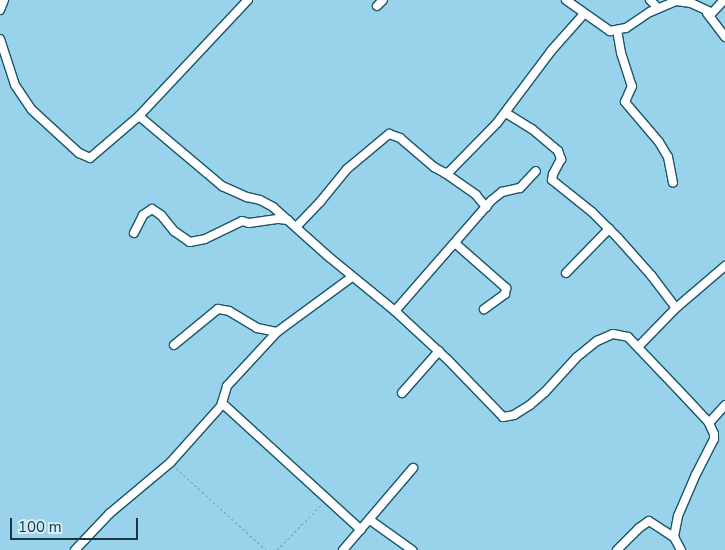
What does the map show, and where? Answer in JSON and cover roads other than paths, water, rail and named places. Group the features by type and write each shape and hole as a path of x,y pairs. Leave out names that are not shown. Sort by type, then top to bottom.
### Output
{"street":[{"path":"0,10 4,0"},
{"path":"0,39 15,85 32,110 85,157 90,158 139,116 248,0"},
{"path":"566,0 583,15 610,32 626,28 658,8 676,2 685,2 707,13 725,37"},
{"path":"650,0 658,8"},
{"path":"707,13 715,12 724,0"},
{"path":"446,173 506,113 551,51 583,15"},
{"path":"617,30 621,53 632,86 625,102 659,142 668,157 672,183"},
{"path":"506,113 532,129 558,151 561,159 552,180 609,229 638,260 676,308"},
{"path":"139,116 222,186 267,202 290,221 439,351 503,417 514,415 530,405 546,392 577,357 604,337 620,334 628,337 639,346 709,423 714,434 714,439 687,493 678,516 674,537"},
{"path":"296,227 320,202 347,169 389,134 400,138 421,158 446,173 476,195 486,207"},
{"path":"395,311 456,244 486,207 502,192 520,188 536,171"},
{"path":"134,232 143,215 152,209 161,215 178,234 190,242 205,239 242,221 249,223 279,219 290,221"},
{"path":"566,273 609,229"},
{"path":"456,244 506,288 504,294 484,309"},
{"path":"639,346 676,308 725,266"},
{"path":"75,550 109,514 170,463 222,403 227,386 277,332 352,277"},
{"path":"174,345 218,309 229,311 257,328 277,332"},
{"path":"402,393 439,351"},
{"path":"222,403 361,530"},
{"path":"709,423 725,405"},
{"path":"343,550 412,468"},
{"path":"370,520 412,550"},
{"path":"617,550 639,528 649,521 674,537 681,550"}]}
